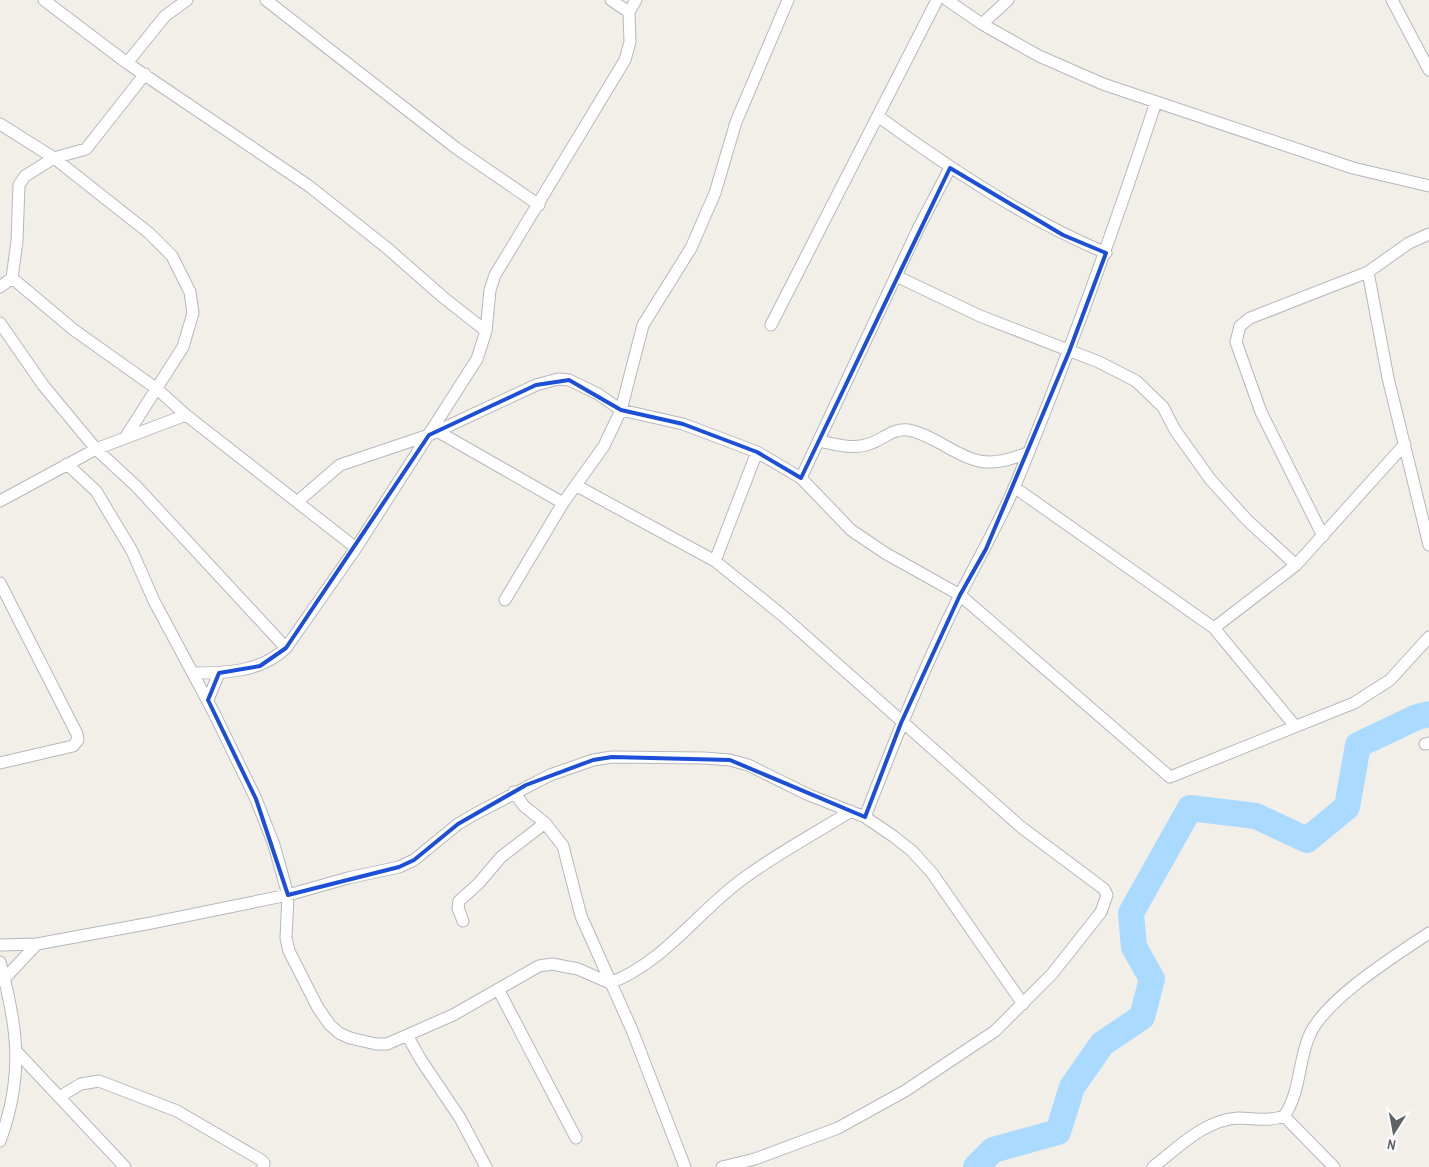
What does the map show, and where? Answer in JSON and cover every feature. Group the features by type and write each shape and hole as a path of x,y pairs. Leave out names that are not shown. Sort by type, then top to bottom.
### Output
{"street":[{"path":"44,0 127,63 310,186 486,331"},
{"path":"127,63 165,16 187,0"},
{"path":"266,0 456,148 539,205"},
{"path":"611,0 629,12"},
{"path":"193,673 219,673 260,666 274,660 286,648 433,433 477,359 486,331 490,290 495,275 625,60 630,42 629,12 636,0"},
{"path":"505,600 563,503 604,446 621,410 643,325 692,248 715,192 736,122 788,0"},
{"path":"771,325 938,0"},
{"path":"947,0 982,24 1039,56 1103,84 1353,168 1429,186"},
{"path":"982,24 1008,0"},
{"path":"1392,0 1429,70"},
{"path":"0,287 12,278 17,242 18,185 25,176 54,158 86,150 145,74"},
{"path":"866,817 901,723 960,595 986,549 1070,352 1106,253 1156,102"},
{"path":"879,117 950,168 1063,235 1106,253"},
{"path":"0,124 54,158 149,233 172,256 190,292 193,313 183,347 125,438"},
{"path":"801,478 896,276 950,168"},
{"path":"1323,536 1261,412 1236,342 1240,326 1250,318 1368,272 1409,242 1429,234"},
{"path":"1368,272 1386,369 1429,545"},
{"path":"896,276 980,316 1099,362 1136,380 1163,407 1175,430 1210,479 1248,520 1296,565"},
{"path":"12,278 74,330 157,389 186,415 356,548"},
{"path":"0,323 43,385 96,449 136,486 286,648"},
{"path":"297,502 340,465 433,433 518,393 558,380 569,380 581,385 621,410 683,424 757,452 801,478 851,530 886,553 960,595 1170,777 1354,703 1390,680 1429,637"},
{"path":"0,501 96,449 186,415"},
{"path":"819,441 848,447 868,445 888,434 907,430 931,438 964,456 985,463 1005,462 1027,452"},
{"path":"433,433 563,503"},
{"path":"1214,628 1296,565 1405,444"},
{"path":"715,561 757,452"},
{"path":"67,464 96,491 132,551 154,601 208,700 256,799 274,845 288,895 286,938 289,952 318,1008 330,1025 339,1033 350,1038 376,1044 387,1044 453,1015 539,966 552,964 578,970 610,983 634,972 656,956 744,878 851,811"},
{"path":"577,486 715,561 782,615 1020,827 1104,889 1107,895 1101,912 1052,974 994,1031 938,1070 838,1128 755,1159 722,1167"},
{"path":"1014,487 1214,628 1295,726"},
{"path":"0,584 77,734 78,740 73,746 0,763"},
{"path":"208,700 219,673"},
{"path":"0,945 37,944 288,895 348,878 399,867 414,860 458,824 514,792 550,775 593,760 640,756 704,758 730,760 748,765 809,795 866,817 912,851 932,873 1023,1004"},
{"path":"514,792 524,806 545,823 563,846 581,916 659,1094 685,1167"},
{"path":"463,921 458,908 459,901 478,884 501,857 545,823"},
{"path":"1153,1167 1200,1130 1219,1122 1239,1118 1267,1121 1284,1116 1292,1104 1297,1078 1310,1034 1316,1025 1330,1009 1371,971 1429,933"},
{"path":"4,978 37,944"},
{"path":"0,962 16,1035 17,1052 15,1084 9,1118 0,1141"},
{"path":"498,989 576,1138"},
{"path":"408,1036 420,1060 460,1118 486,1167"},
{"path":"17,1052 125,1167"},
{"path":"59,1097 92,1080 113,1085 177,1111 261,1160 264,1163 264,1167"},
{"path":"1284,1116 1334,1167"}],"highlighted area":[{"path":"950,168 1063,235 1106,253 1069,352 986,549 960,595 901,723 865,817 730,760 612,757 593,760 526,785 458,824 414,860 399,867 288,895 256,799 208,700 219,673 260,666 286,648 429,435 536,385 569,380 621,410 683,424 757,452 801,478"}],"waterway":[{"path":"976,1167 993,1150 1058,1132 1072,1087 1102,1044 1142,1017 1152,979 1134,947 1131,913 1190,808 1256,816 1307,840 1347,807 1358,745 1417,717 1429,714"}]}
